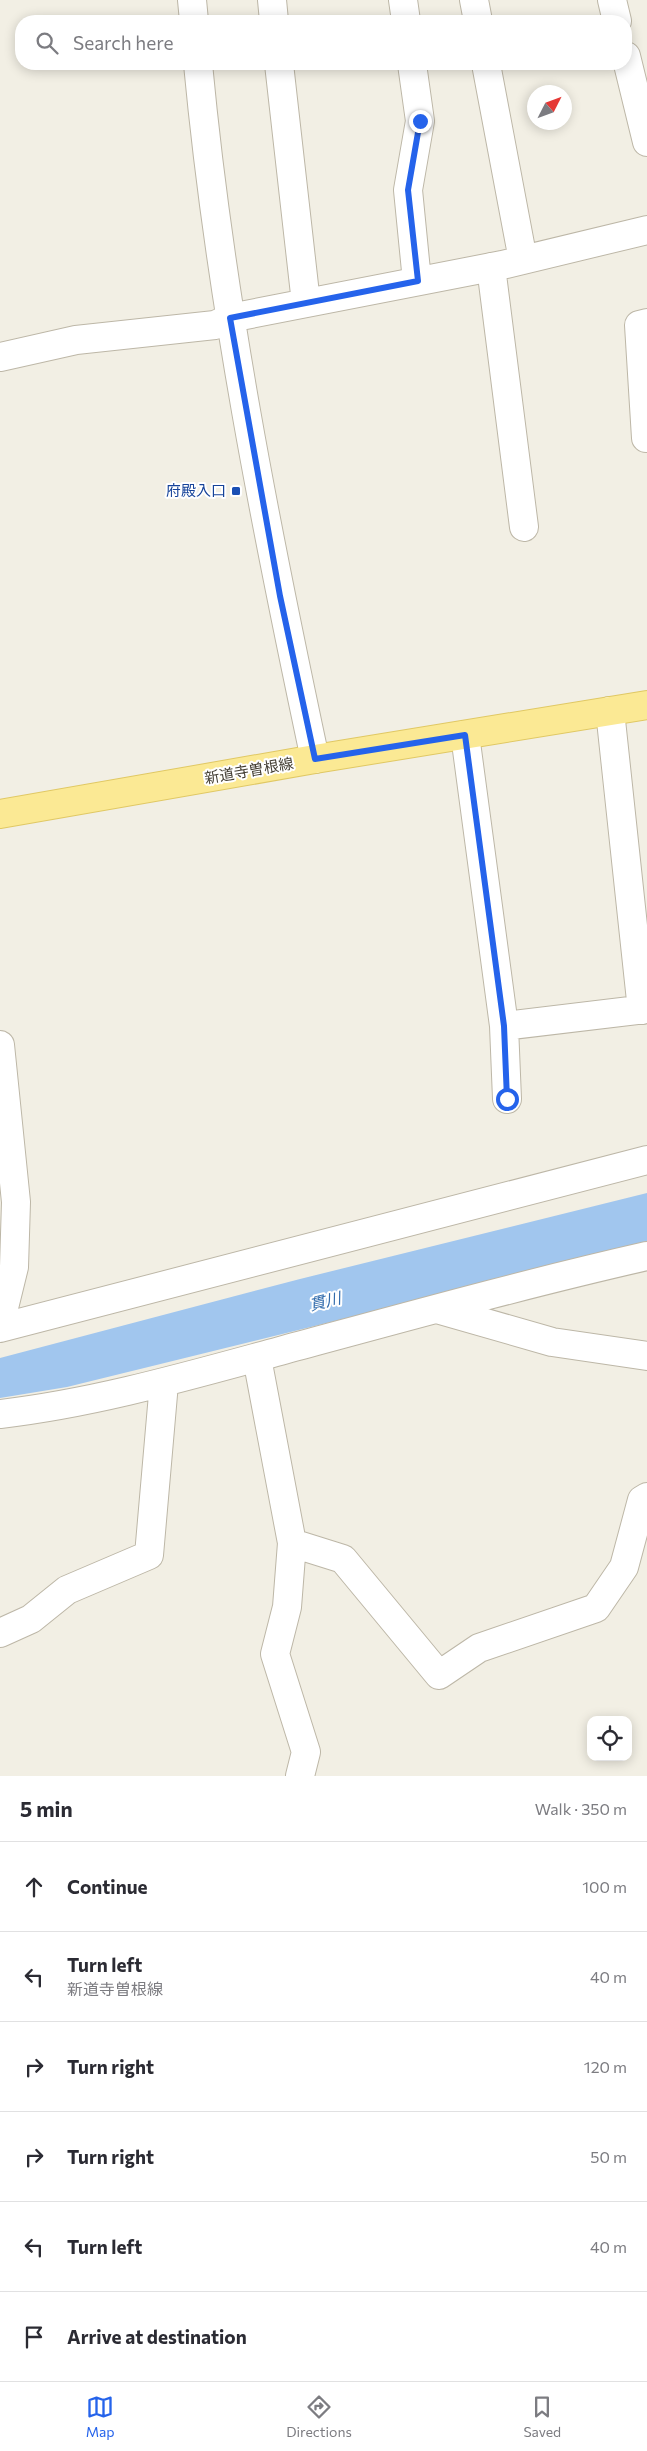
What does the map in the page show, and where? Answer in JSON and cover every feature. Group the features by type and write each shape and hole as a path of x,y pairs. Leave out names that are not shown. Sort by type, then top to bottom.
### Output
{"main road":[{"name":"新道寺曽根線","path":"0,814 315,759 647,705"}],"street":[{"path":"192,0 193,15"},
{"path":"272,0 273,15"},
{"path":"403,0 405,15"},
{"path":"474,0 477,15"},
{"path":"612,0 616,15"},
{"path":"199,70 206,152 230,318 280,596 315,759"},
{"path":"280,70 306,303"},
{"path":"413,70 420,121 408,190 418,281"},
{"path":"487,70 523,260"},
{"path":"629,70 647,142"},
{"path":"0,357 76,340 214,325 230,318 491,267 647,230"},
{"path":"491,267 524,527"},
{"path":"647,323 638,325 647,442"},
{"path":"504,1026 645,1009 610,711"},
{"path":"465,735 504,1026 507,1099"},
{"path":"0,1045 16,1202 14,1267 0,1326 647,1160"},
{"path":"0,1414 34,1410 164,1383 548,1279 647,1256"},
{"path":"437,1309 552,1342 647,1356"},
{"path":"257,1358 292,1543 287,1607 275,1654 306,1752 300,1776"},
{"path":"0,1633 31,1619 67,1590 149,1554 164,1383"},
{"path":"292,1543 343,1559 439,1675 478,1648 596,1608 624,1567 642,1500 647,1497"}],"water":[{"name":"貫川","path":"647,1193 647,1244 67,1387 0,1398 0,1358 300,1279"}],"place":[{"name":"府殿入口","path":"236,491"}],"route":[{"path":"420,121 408,190 418,281 230,318 280,596 315,759 465,735 504,1026 507,1099"}]}
